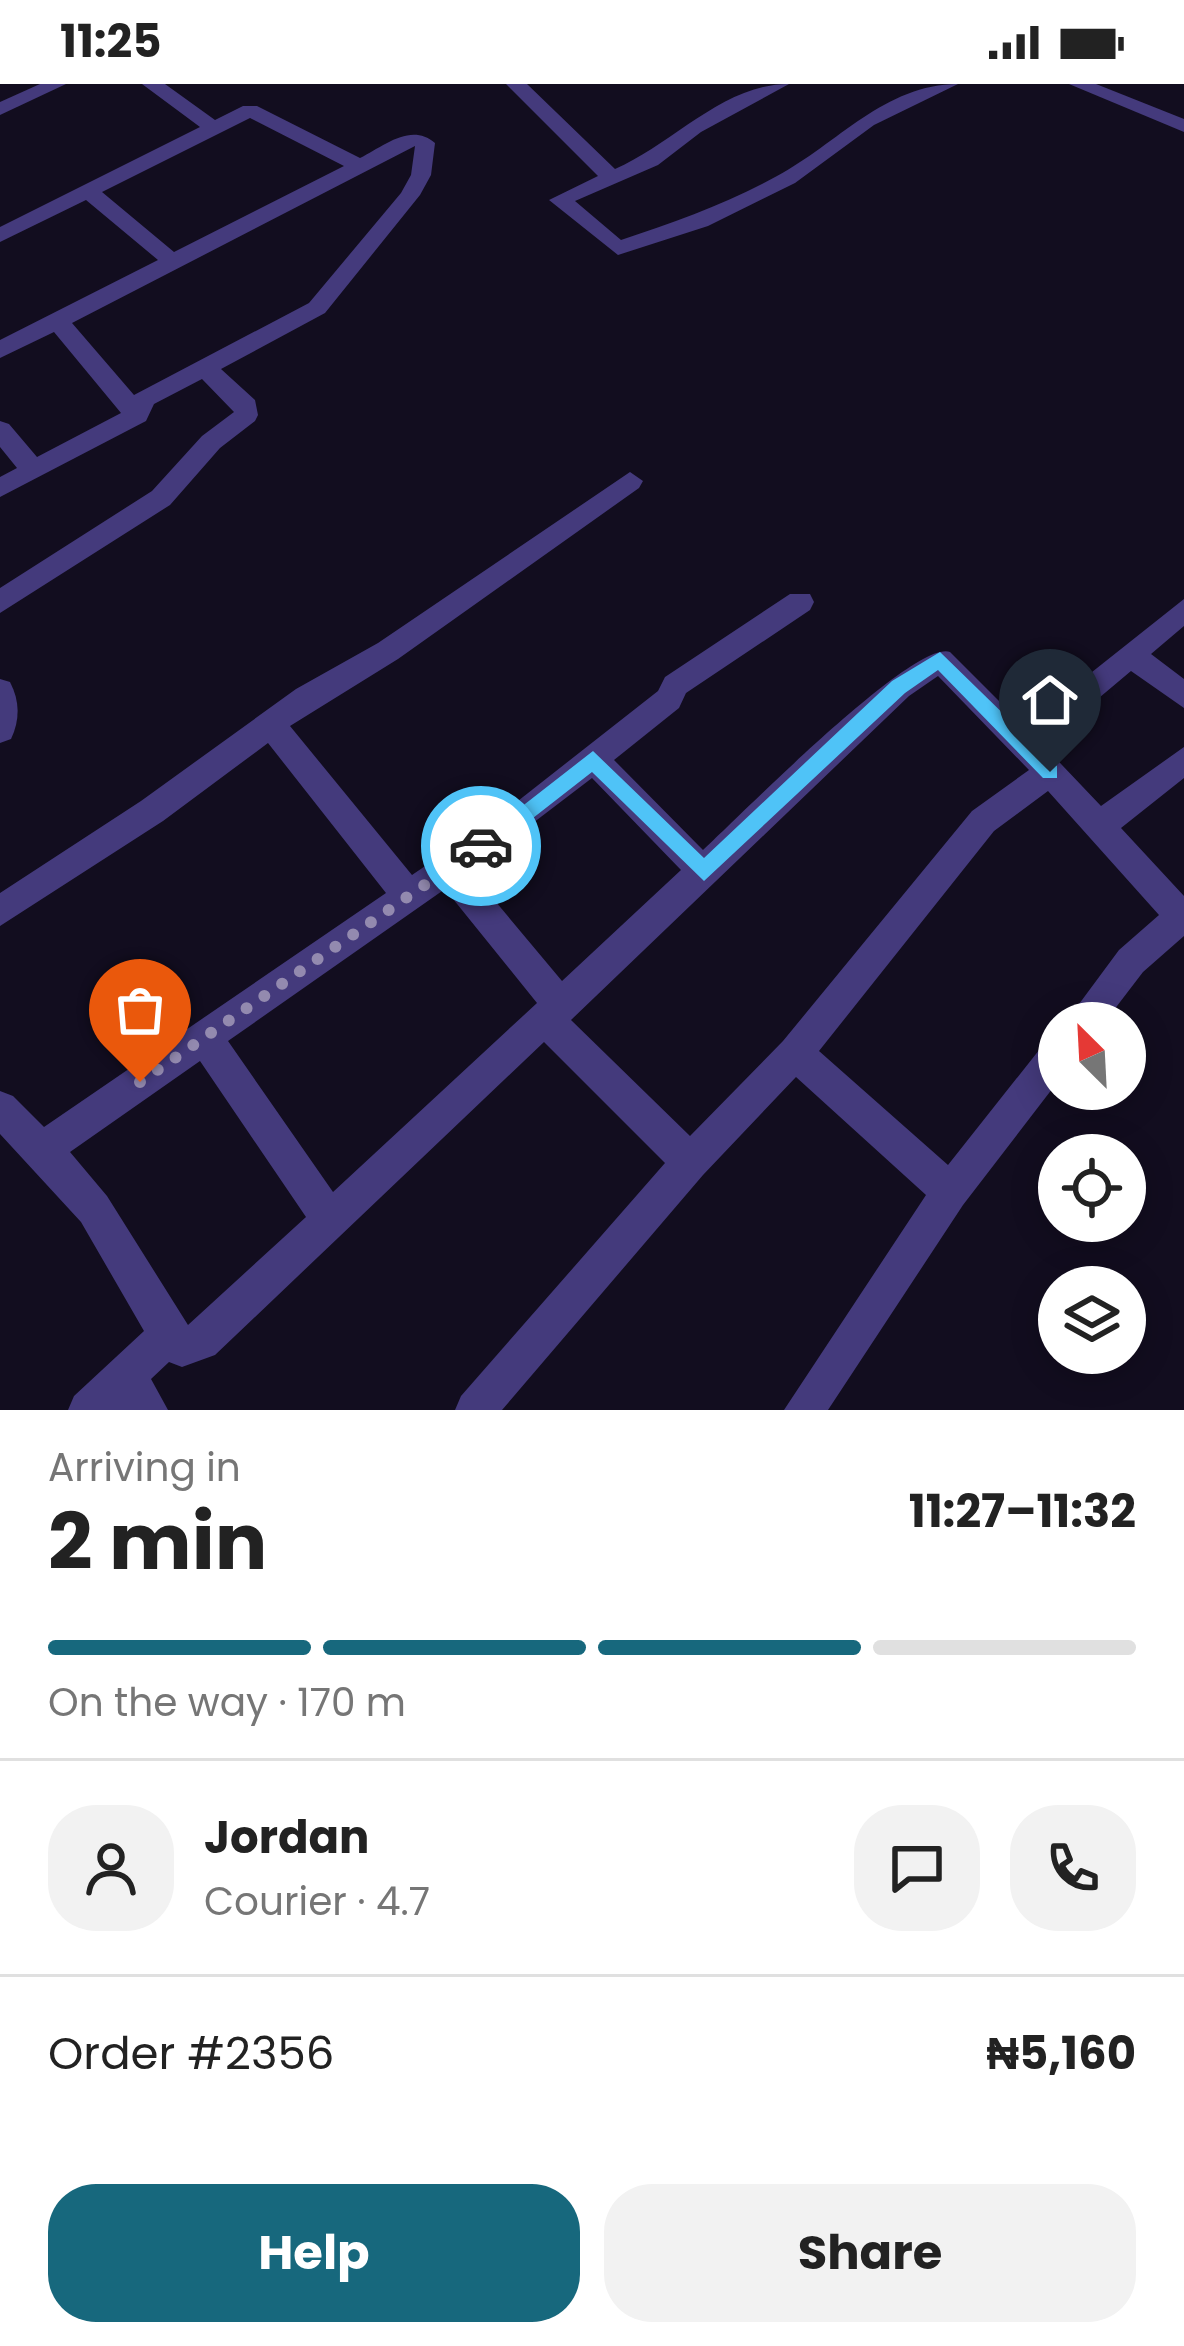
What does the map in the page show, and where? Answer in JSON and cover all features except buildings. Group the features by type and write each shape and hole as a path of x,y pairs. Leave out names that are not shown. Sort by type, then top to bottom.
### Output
{"street":[{"path":"0,110 56,84"},
{"path":"152,84 214,128"},
{"path":"516,84 612,178"},
{"path":"779,84 694,128 651,161 560,201 618,248 700,220 788,179 867,121 948,84"},
{"path":"1079,84 1184,126"},
{"path":"0,235 251,110 359,166"},
{"path":"0,350 415,138 425,143 421,175 410,195 317,308 144,399 137,415 0,488"},
{"path":"88,191 173,262"},
{"path":"58,321 137,415"},
{"path":"0,602 161,498 211,442 246,415 246,406 204,367"},
{"path":"0,430 34,470"},
{"path":"0,910 152,811 270,724 388,651 630,481"},
{"path":"42,1150 448,869 669,699 675,685 800,602"},
{"path":"1023,744 1184,610"},
{"path":"1132,655 1184,696"},
{"path":"0,1109 94,1209 169,1335 182,1347 201,1341 898,687 940,660 1183,918 1131,961 1099,1002"},
{"path":"0,691 4,704 0,730"},
{"path":"270,724 410,896"},
{"path":"593,760 704,872"},
{"path":"1099,826 1184,760"},
{"path":"476,1410 690,1162 795,1053 983,821 1050,772"},
{"path":"448,869 554,1014 690,1162"},
{"path":"205,1037 331,1221"},
{"path":"795,1053 950,1192"},
{"path":"805,1410 950,1192 1038,1079"},
{"path":"88,1410 169,1335"},
{"path":"125,1376 148,1410"}],"way so far":[{"path":"140,1082 481,846"}],"route":[{"path":"481,846 593,760 704,872 898,687 940,660 1050,772"}]}
